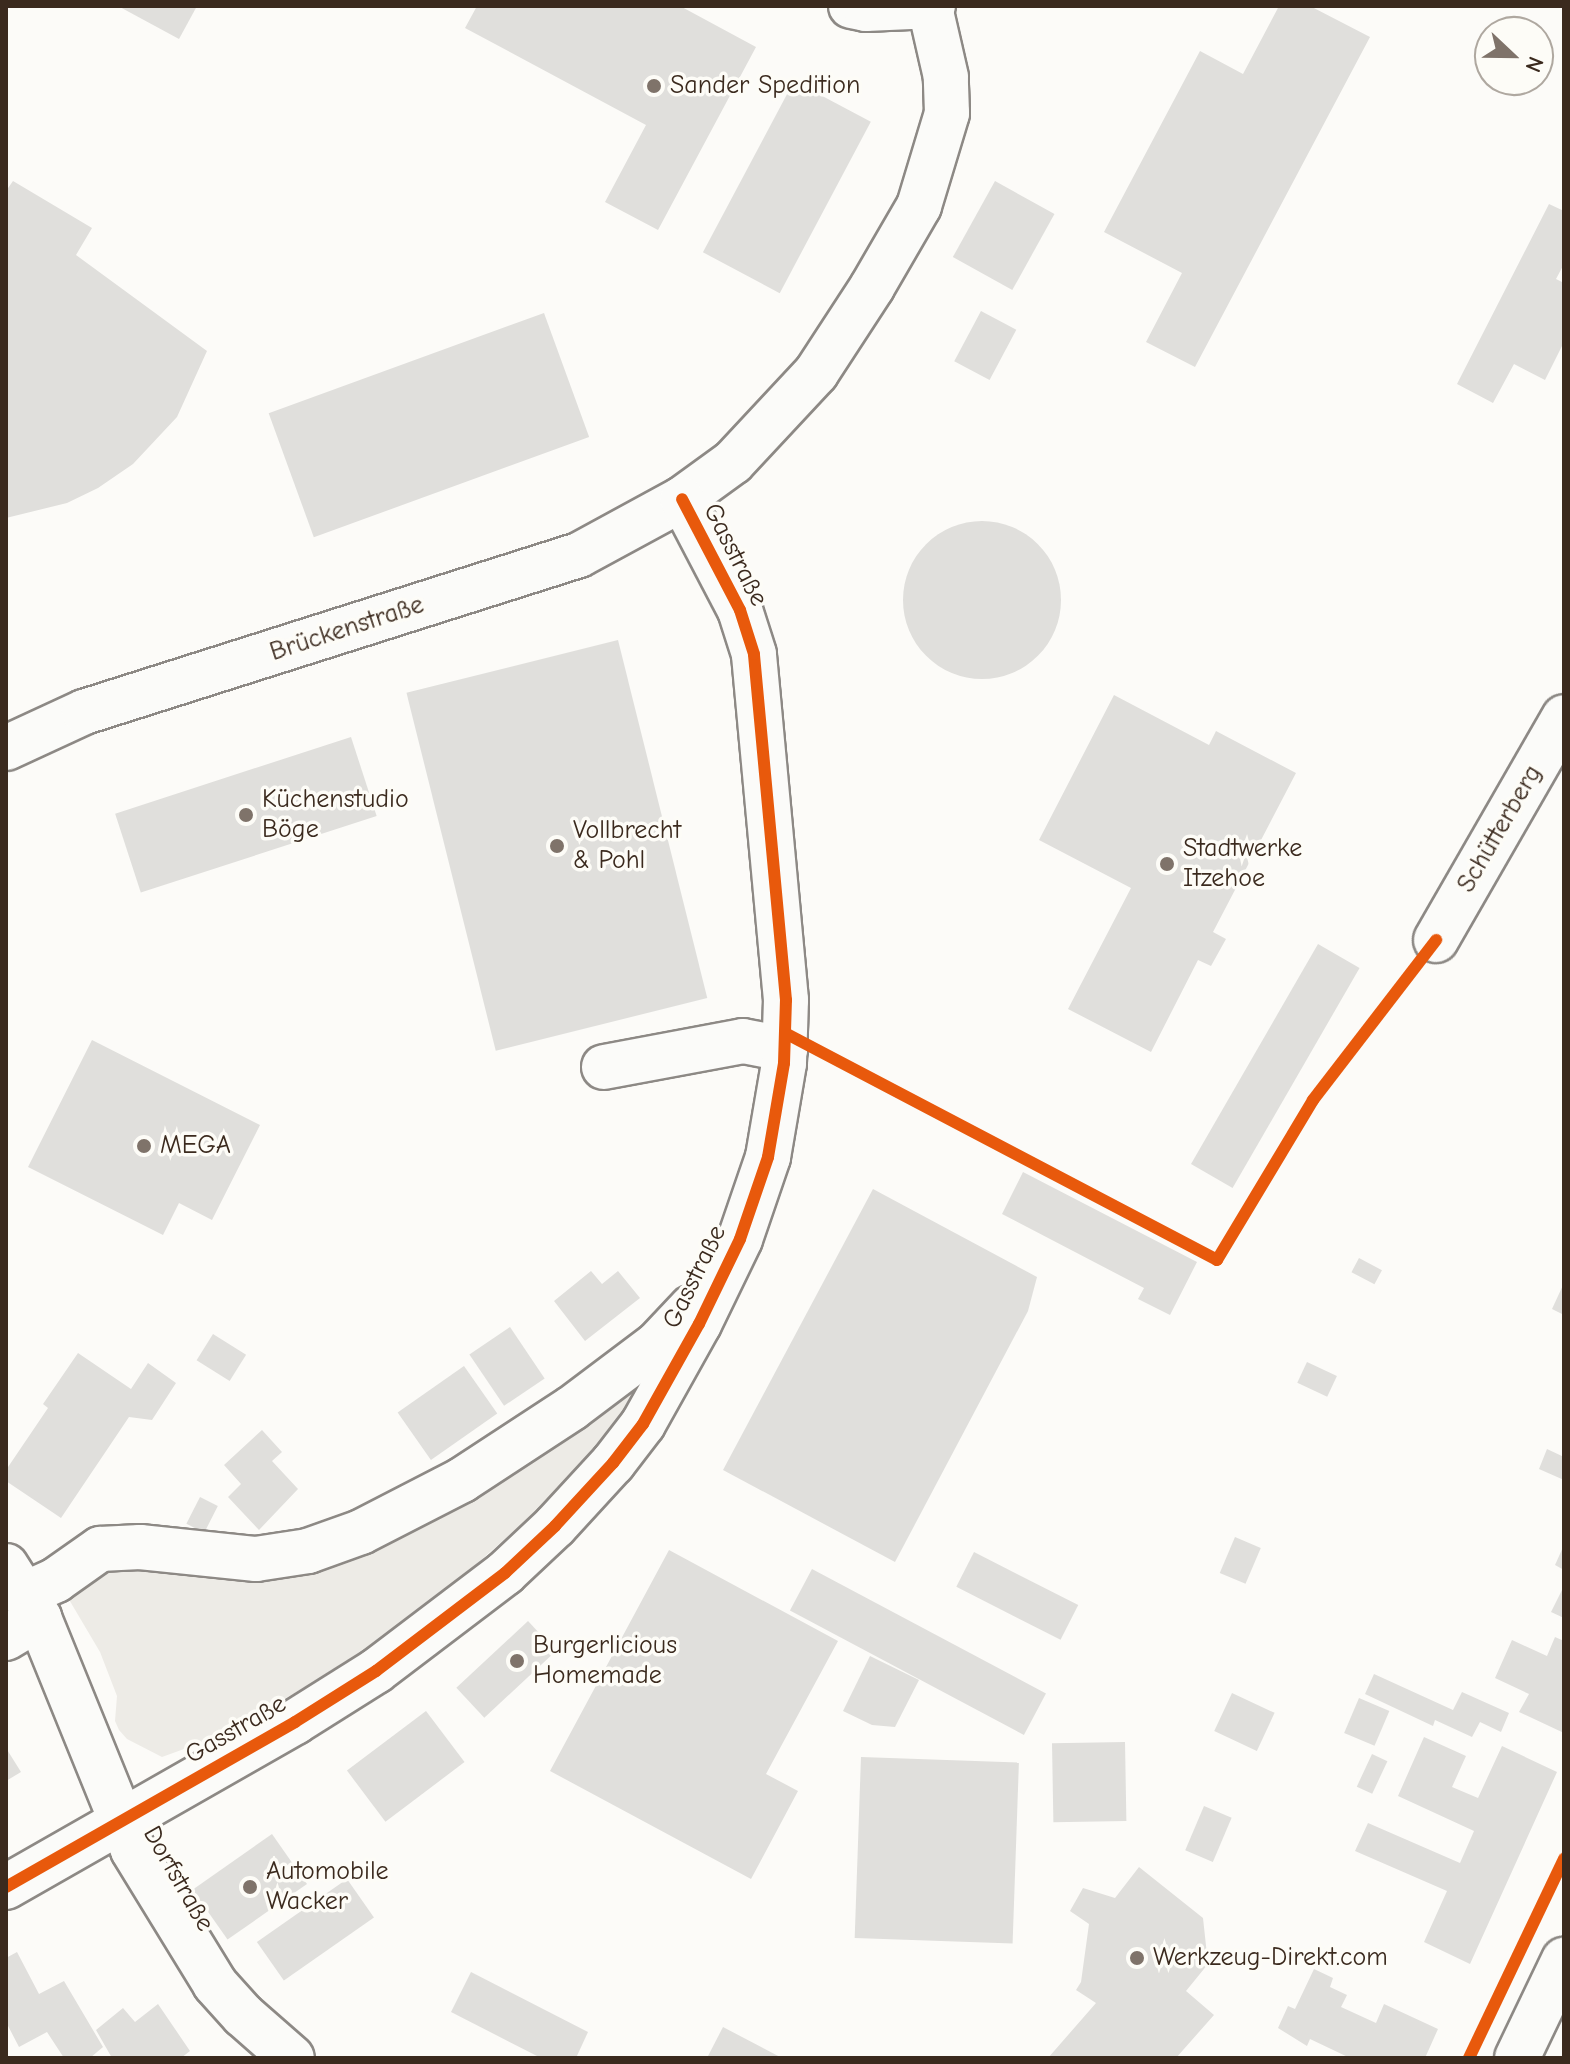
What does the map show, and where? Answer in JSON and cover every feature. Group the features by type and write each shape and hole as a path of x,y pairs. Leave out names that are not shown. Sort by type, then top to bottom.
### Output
{"street":[{"path":"851,6 866,9 932,6"},
{"name":"Gasstraße","path":"6,1887 295,1722 376,1671 505,1573 564,1517 643,1424 721,1278 740,1239 768,1157 785,1049 786,1000 754,654 740,610 682,499 733,462 816,373 872,287 919,206 947,113 946,77 932,6"},
{"name":"Brückenstraße","path":"6,748 84,712 579,555 682,499"},
{"name":"Schütterberg","path":"1436,940 1564,717"},
{"path":"604,1067 743,1041 785,1049"},
{"path":"19,1604 100,1549 140,1547 256,1559 308,1551 361,1532 462,1480 572,1408 657,1344 721,1278"},
{"name":"Dorfstraße","path":"19,1604 133,1850 215,1984 243,2015 292,2058"},
{"path":"1517,2058 1564,1960"}],"shaded area":[{"path":"662,1356 615,1431 580,1472 436,1600 375,1647 217,1737 162,1757 127,1739 119,1730 115,1721 117,1696 100,1652 61,1586 89,1567 263,1566"}],"building":[{"path":"118,6 197,6 179,39"},
{"name":"Sander Spedition","path":"477,6 680,6 756,47 658,230 605,202 646,125 465,28"},
{"path":"1279,6 1310,6 1370,37 1195,367 1146,342 1182,273 1104,232 1200,51 1243,74"},
{"path":"794,81 871,122 780,293 703,252"},
{"path":"13,181 92,228 76,255 207,351 177,417 133,464 98,488 67,503 6,518 6,191"},
{"path":"995,181 1054,214 1012,290 953,257"},
{"path":"1549,204 1564,211 1564,264 1556,279 1564,283 1564,342 1545,380 1514,364 1493,403 1457,384"},
{"path":"981,311 1016,330 990,380 954,361"},
{"path":"544,313 589,437 314,537 269,413"},
{"path":"982,521 1012,527 1038,544 1055,570 1061,600 1055,630 1038,656 1012,673 982,679 952,673 926,656 909,630 903,600 909,570 926,544 952,527"},
{"name":"Vollbrecht & Pohl","path":"618,640 707,998 496,1051 406,693"},
{"name":"Stadtwerke Itzehoe","path":"1114,695 1209,745 1216,731 1296,773 1213,932 1226,939 1211,966 1198,960 1151,1052 1068,1009 1131,888 1039,840"},
{"name":"Küchenstudio Böge","path":"351,737 377,816 141,893 115,814"},
{"path":"1318,944 1360,968 1233,1188 1191,1164"},
{"name":"MEGA","path":"92,1040 260,1125 212,1220 179,1203 163,1235 28,1167"},
{"path":"1023,1172 1197,1262 1170,1315 1138,1299 1144,1288 1002,1214"},
{"path":"873,1189 1037,1277 1028,1311 895,1562 723,1470"},
{"path":"1359,1258 1382,1270 1374,1284 1351,1272"},
{"path":"591,1271 602,1284 618,1271 640,1298 585,1341 554,1301"},
{"path":"1564,1283 1564,1315 1552,1309"},
{"path":"510,1327 545,1378 504,1406 469,1354"},
{"path":"213,1334 246,1355 230,1381 197,1360"},
{"path":"78,1353 131,1389 148,1363 176,1383 152,1420 129,1417 61,1518 6,1481 6,1470 48,1408 43,1404"},
{"path":"1307,1362 1337,1376 1327,1397 1297,1383"},
{"path":"464,1366 497,1414 431,1460 398,1412"},
{"path":"262,1430 282,1452 272,1461 298,1489 259,1530 228,1497 241,1484 224,1465"},
{"path":"1547,1449 1564,1457 1564,1480 1539,1469"},
{"path":"200,1497 218,1506 204,1533 186,1524"},
{"path":"1235,1537 1261,1548 1246,1584 1220,1573"},
{"path":"1564,1545 1564,1570 1555,1565"},
{"path":"669,1550 838,1641 766,1774 798,1791 751,1879 550,1771"},
{"path":"974,1552 1078,1605 1061,1640 956,1587"},
{"path":"812,1569 1046,1693 1024,1735 790,1610"},
{"path":"1564,1591 1564,1618 1551,1612"},
{"path":"528,1621 556,1651 484,1718 456,1688"},
{"path":"1555,1637 1564,1641 1564,1733 1519,1712 1529,1694 1495,1678 1512,1640 1547,1656"},
{"path":"870,1656 919,1680 895,1727 872,1725 843,1711"},
{"path":"1374,1674 1453,1710 1462,1692 1509,1713 1501,1732 1480,1722 1472,1737 1435,1720 1433,1726 1365,1694"},
{"path":"1232,1693 1275,1713 1257,1751 1214,1731"},
{"path":"1359,1698 1389,1711 1375,1746 1344,1733"},
{"path":"426,1711 465,1762 385,1822 347,1771"},
{"path":"1424,1737 1466,1756 1452,1787 1478,1798 1502,1746 1557,1772 1470,1964 1424,1942 1447,1891 1355,1851 1368,1823 1460,1863 1474,1831 1398,1796"},
{"path":"1125,1742 1126,1821 1053,1822 1052,1743"},
{"path":"6,1748 21,1772 6,1781"},
{"path":"1372,1754 1387,1761 1372,1794 1357,1787"},
{"path":"861,1757 1019,1763 1013,1943 855,1938"},
{"path":"1204,1806 1232,1818 1213,1862 1185,1850"},
{"name":"Automobile Wacker","path":"272,1834 307,1884 228,1940 193,1890"},
{"path":"1139,1867 1203,1918 1208,1964 1186,1991 1214,2015 1176,2058 1048,2058 1096,2003 1076,1990 1081,1982 1089,1924 1070,1911 1083,1888 1115,1898"},
{"path":"347,1879 374,1918 284,1981 257,1942"},
{"path":"17,1952 39,1994 64,1981 103,2047 90,2058 64,2058 47,2032 19,2047 6,2022 6,1958"},
{"path":"1314,1969 1333,1978 1330,1987 1347,1995 1341,2007 1376,2023 1384,2004 1438,2029 1425,2058 1350,2058 1310,2039 1307,2046 1278,2028 1288,2006 1295,2009"},
{"path":"471,1972 588,2032 576,2058 541,2058 451,2012"},
{"path":"158,2004 190,2051 181,2058 112,2058 96,2030 123,2008 135,2022"},
{"path":"723,2027 782,2058 707,2058"}],"cycle path":[{"path":"6,1887 295,1722 376,1671 505,1573 555,1526 613,1463 643,1424 699,1324 740,1239 768,1157 784,1063 786,1000 754,654 740,610 682,499"},
{"path":"785,1033 1217,1260 1313,1100 1436,940"},
{"path":"1469,2058 1564,1859"}],"place":[{"name":"Sander Spedition","path":"654,86"},
{"name":"Küchenstudio Böge","path":"246,815"},
{"name":"Vollbrecht & Pohl","path":"557,846"},
{"name":"Stadtwerke Itzehoe","path":"1167,864"},
{"name":"MEGA","path":"144,1146"},
{"name":"Burgerlicious Homemade","path":"517,1661"},
{"name":"Automobile Wacker","path":"250,1887"},
{"name":"Werkzeug-Direkt.com","path":"1137,1958"}]}
